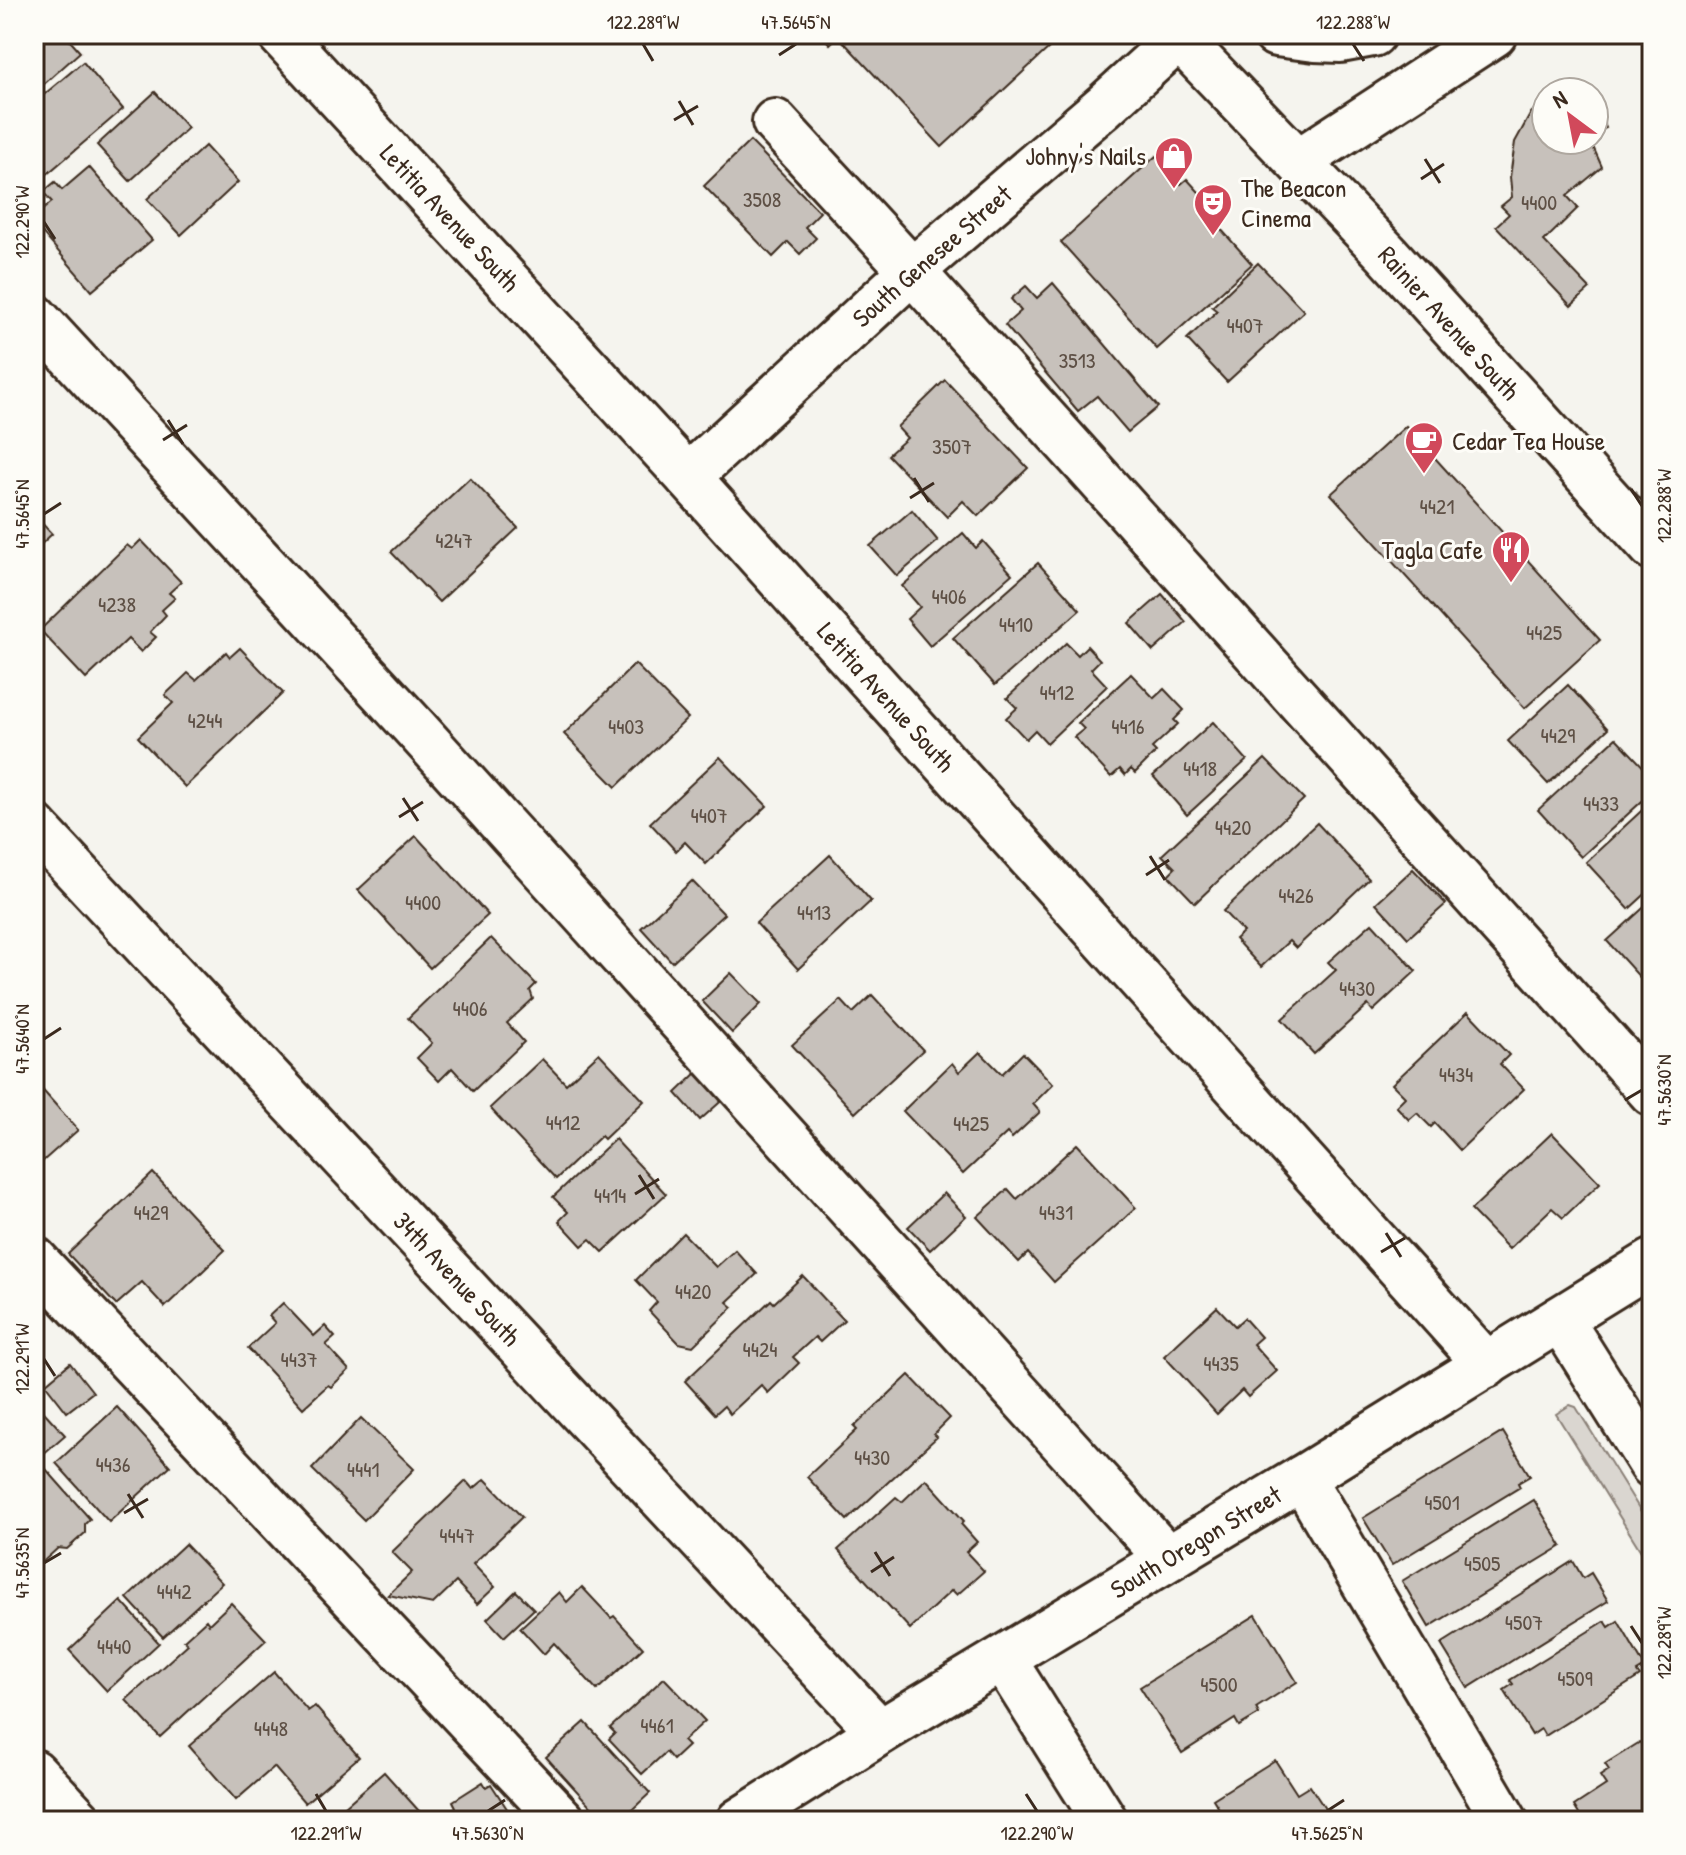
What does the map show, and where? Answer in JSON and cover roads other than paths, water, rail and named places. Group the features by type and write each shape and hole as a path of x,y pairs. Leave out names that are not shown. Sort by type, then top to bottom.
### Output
{"street":[{"name":"Letitia Avenue South","path":"280,34 688,477 1487,1365"},
{"path":"1276,34 1341,40 1373,34"},
{"path":"1299,161 1494,34"},
{"name":"South Genesee Street","path":"688,477 912,271 1104,106 1177,36"},
{"name":"Rainier Avenue South","path":"1177,36 1386,253 1652,547"},
{"path":"775,122 1652,1093"},
{"path":"34,316 427,741 1167,1558"},
{"name":"34th Avenue South","path":"34,826 880,1732"},
{"path":"34,1259 563,1821"},
{"name":"South Oregon Street","path":"739,1821 1652,1262"},
{"path":"1560,1319 1652,1465"},
{"path":"1302,1478 1505,1821"},
{"path":"1003,1659 1105,1821"},
{"path":"34,1772 80,1821"}],"place":[{"name":"Johny's Nails","path":"1174,190"},
{"name":"The Beacon Cinema","path":"1213,237"},
{"name":"Cedar Tea House","path":"1424,475"},
{"name":"Tagla Cafe","path":"1511,584"}]}
